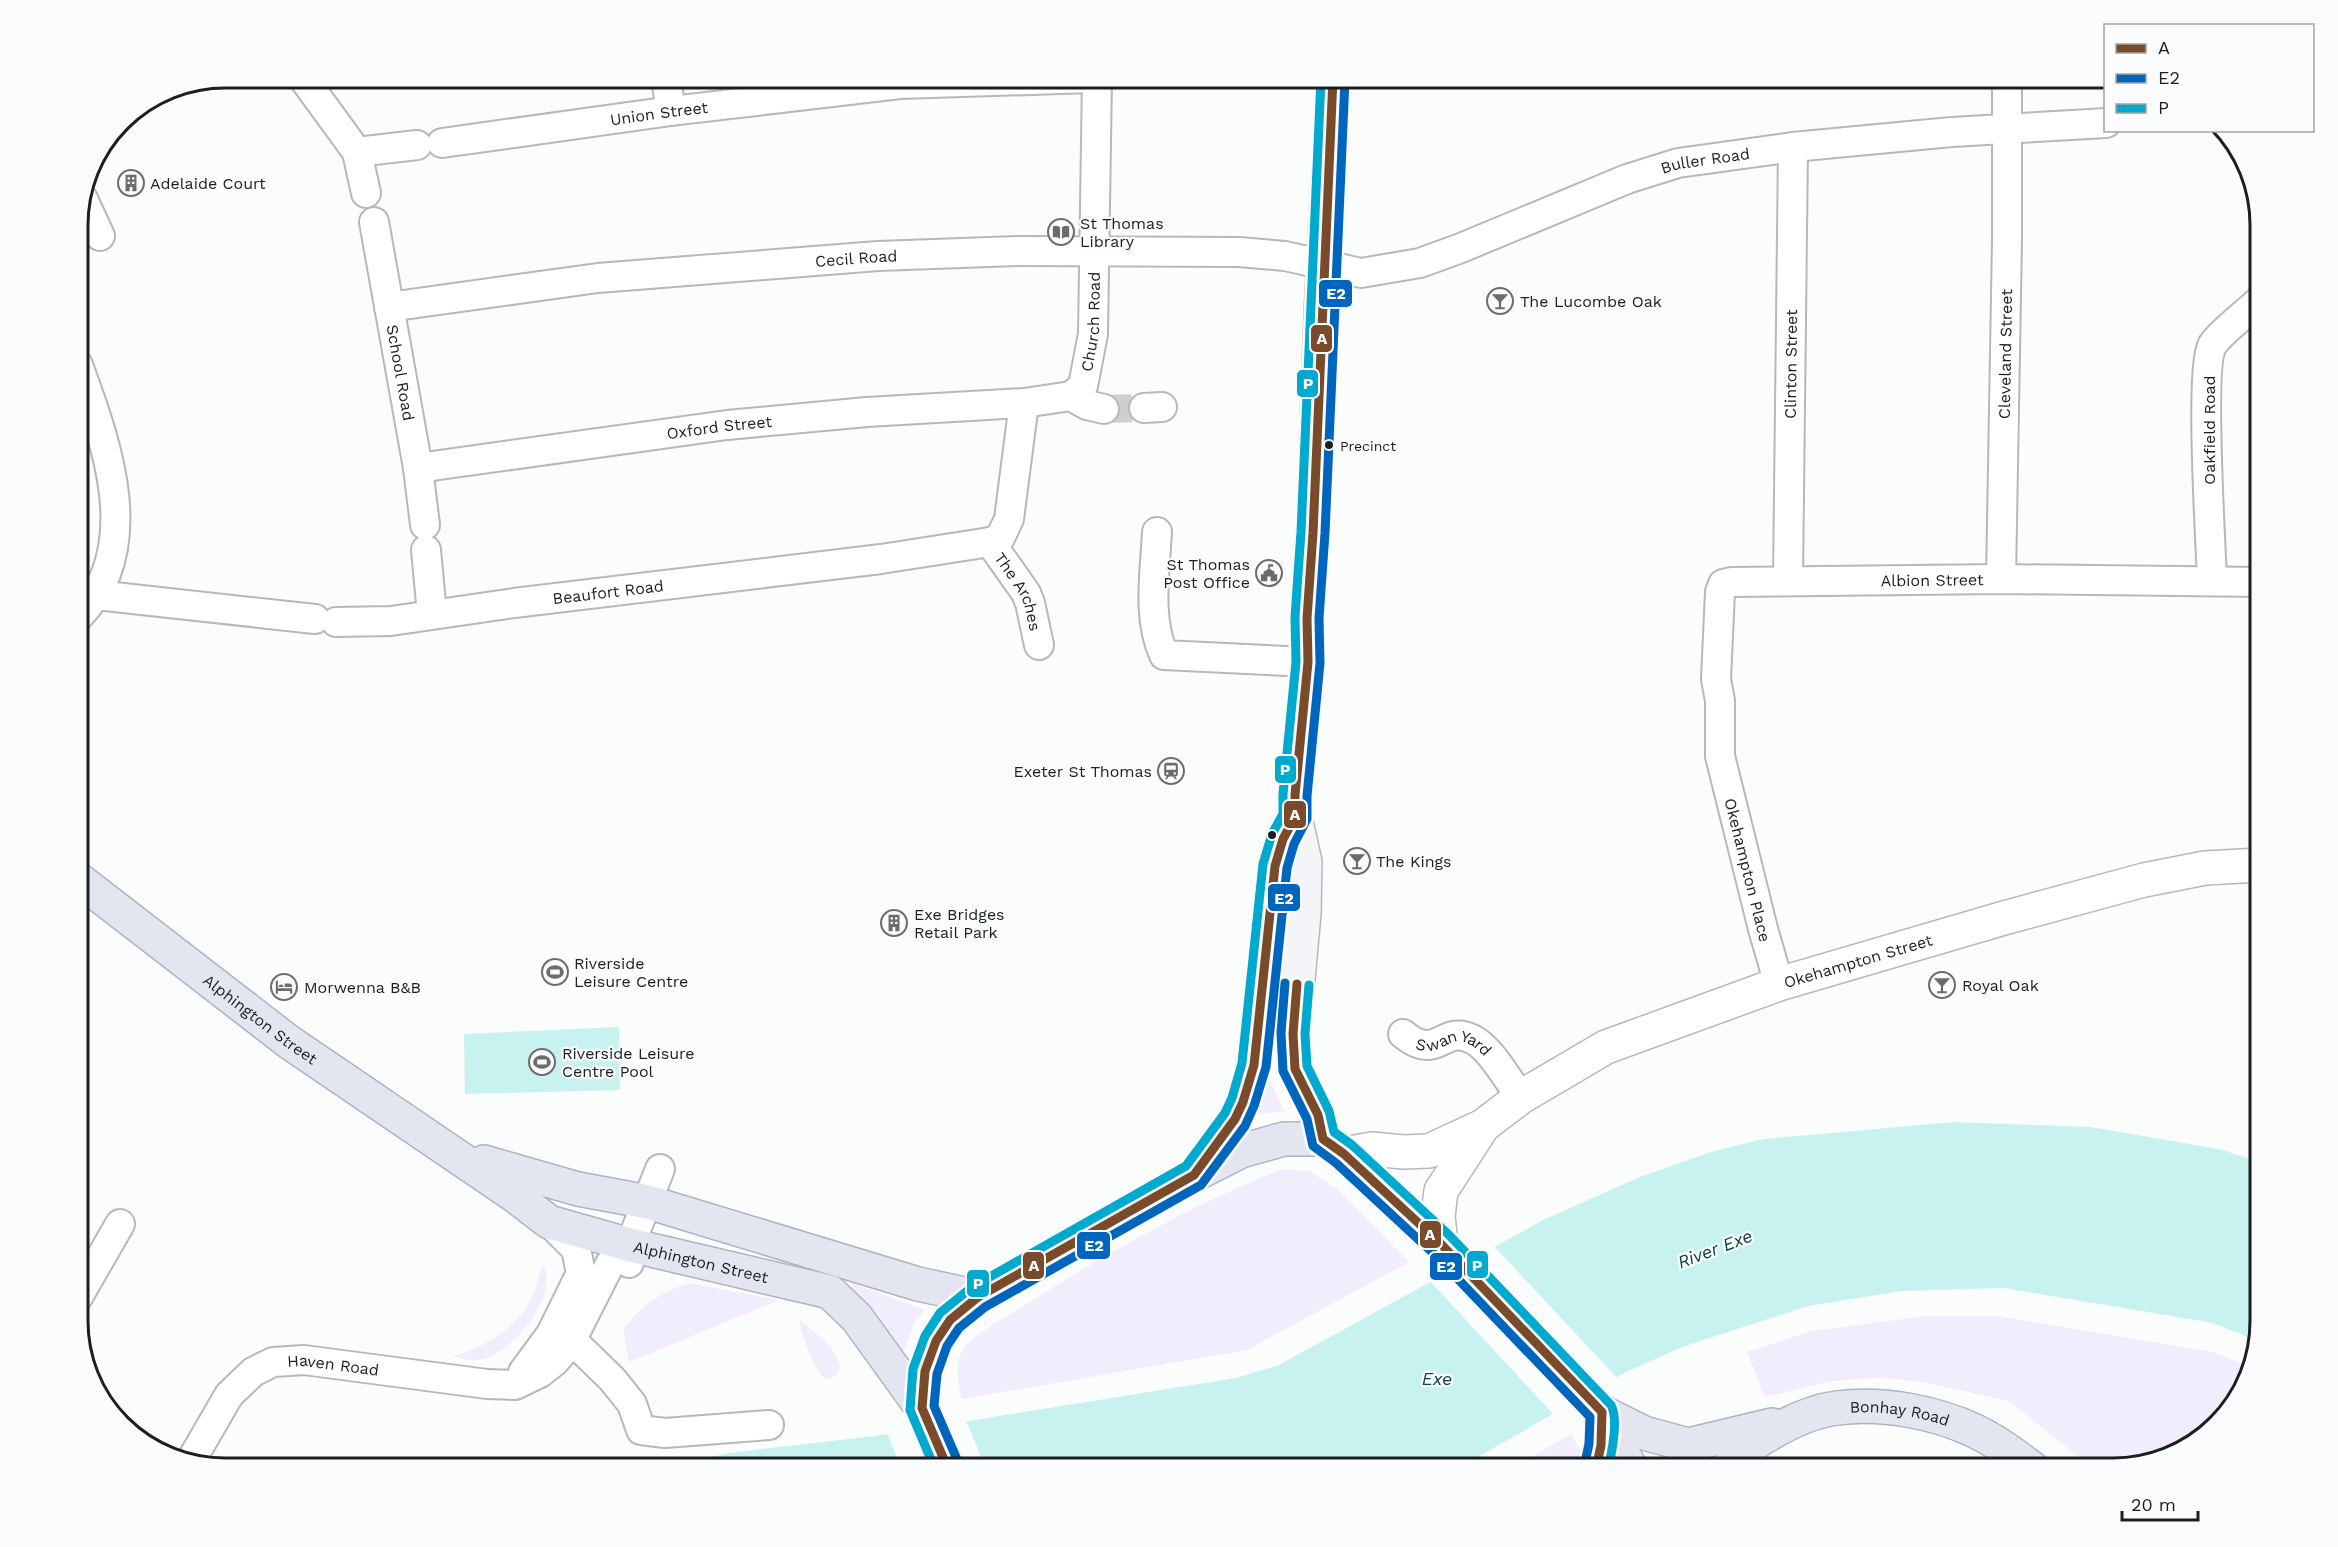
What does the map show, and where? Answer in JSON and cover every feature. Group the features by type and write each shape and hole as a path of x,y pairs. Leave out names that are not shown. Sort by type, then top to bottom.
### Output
{"highway":[{"name":"Alphington Street","path":"89,887 289,1042 514,1195 549,1222 629,1259 689,1258 830,1292 857,1318 922,1408"},
{"path":"943,1458 922,1408 925,1371 936,1341 950,1320 978,1297 1194,1175 1241,1152 1284,1139 1334,1147 1444,1247 1601,1411 1625,1458"},
{"name":"Alphington Street","path":"448,1150 578,1189 648,1202 918,1284 978,1297"},
{"name":"Bonhay Road","path":"1714,1458 1806,1417 1836,1408 1878,1407 1906,1410 1951,1421 1977,1432 2016,1458"},
{"path":"1601,1411 1644,1433 1688,1445 1806,1417"},
{"path":"1598,1458 1601,1445 1601,1411"},
{"name":"Bonhay Road","path":"1738,1458 1760,1439"}],"main road":[{"path":"1332,88 1313,533 1307,618 1308,662 1295,795 1295,817 1305,862 1304,913 1293,1034 1295,1069 1334,1147"},
{"path":"1194,1175 1235,1119 1243,1102 1254,1065 1275,866 1283,839 1295,817"}],"street":[{"name":"Cleveland Street","path":"2001,579 2007,88"},
{"path":"311,89 357,152 366,193"},
{"path":"668,89 671,111"},
{"name":"Union Street","path":"357,152 860,89"},
{"name":"Church Road","path":"1071,396 1083,386 1093,334 1095,89"},
{"name":"Buller Road","path":"1323,265 1361,273 1420,263 1627,179 1678,163 1793,147 2008,128 2104,123"},
{"name":"Clinton Street","path":"1788,580 1793,147"},
{"path":"89,214 100,236"},
{"name":"School Road","path":"374,222 418,468 432,614"},
{"name":"Cecil Road","path":"389,307 598,279 879,256 1017,251 1239,252 1285,256 1323,265"},
{"name":"Oakfield Road","path":"2212,581 2206,394 2209,357 2213,345 2250,310"},
{"path":"990,542 1000,538 1010,519 1024,403 1071,396 1087,405 1104,409"},
{"path":"89,397 107,450 116,504 109,565 96,595 89,604"},
{"name":"Oxford Street","path":"418,468 727,425 867,412 1024,403"},
{"path":"1156,532 1153,607 1157,640 1164,655 1308,662"},
{"name":"Beaufort Road","path":"96,595 325,621 383,622 881,559 990,542"},
{"name":"The Arches","path":"990,542 1026,593 1039,645"},
{"name":"Albion Street","path":"1720,701 1716,679 1721,587 1727,582 2001,579 2250,582"},
{"name":"Okehampton Place","path":"1720,701 1720,756 1762,930 1779,984"},
{"name":"Okehampton Street","path":"1334,1147 1403,1152 1430,1151 1483,1126 1521,1097 1606,1047 1779,984 2004,918 2144,880 2205,868 2250,866"},
{"name":"Swan Yard","path":"1403,1034 1414,1042 1428,1046 1454,1035 1472,1039 1487,1051 1521,1097"},
{"name":"Okehampton Street","path":"1444,1247 1438,1216 1441,1191 1483,1126"},
{"path":"629,1259 660,1169"},
{"name":"Haven Road","path":"487,1384 525,1371 551,1334 580,1273 576,1249 549,1222"},
{"path":"89,1278 120,1224"},
{"name":"Haven Road","path":"487,1384 527,1396 579,1347 629,1259"},
{"name":"Haven Road","path":"194,1455 229,1395 253,1372 273,1362 304,1360 487,1384 515,1385 540,1373 554,1362 569,1345 610,1264 629,1259"},
{"path":"579,1347 612,1379 632,1404 641,1430 665,1433 769,1425"}],"shaded area":[{"path":"1283,925 1293,925 1279,1055 1270,1055"},
{"path":"1266,1079 1270,1080 1285,1113 1281,1111 1258,1115"},
{"path":"1282,1169 1309,1171 1337,1189 1409,1262 1247,1350 962,1399 958,1361 968,1343 983,1331 1087,1267 1151,1231 1215,1198"},
{"path":"543,1264 546,1277 545,1291 540,1305 532,1319 510,1344 486,1358 477,1360 454,1356 488,1342 517,1320 531,1299"},
{"path":"690,1283 779,1300 629,1362 624,1328 653,1300 670,1290"},
{"path":"852,1283 925,1310 915,1320 902,1355 874,1311 851,1289"},
{"path":"1927,1316 1998,1316 2213,1352 2243,1363 2235,1382 2216,1412 2181,1440 2148,1454 2130,1457 2080,1458 2009,1401 1918,1381 1877,1378 1832,1381 1765,1397 1747,1352 1811,1331"},
{"path":"799,1319 835,1354 840,1369 835,1376 827,1380 818,1370 813,1362"},
{"path":"1571,1434 1581,1452 1581,1458 1530,1458"}],"water":[{"name":"Riverside Leisure Centre Pool","path":"619,1027 620,1090 465,1094 464,1034"},
{"name":"Exe","path":"1954,1122 2090,1127 2219,1149 2250,1159 2248,1337 2213,1323 2003,1288 1902,1291 1808,1306 1685,1346 1626,1372 1476,1458 708,1458 728,1453 875,1436 1236,1378 1279,1365 1545,1219 1640,1177 1711,1152 1764,1139"}],"pier":[{"path":"1492,1244 1619,1380 1555,1416 1428,1279"},
{"path":"965,1418 981,1458 897,1458 886,1431"}],"tunnel":[{"path":"1104,409 1144,408"}],"transit line":[{"name":"P","path":"930,1458 910,1410 913,1369 925,1336 940,1313 972,1287 1186,1166 1225,1113 1242,1063 1263,864 1272,834 1283,814 1296,662 1295,617 1301,532 1321,88"},
{"name":"A","path":"943,1458 922,1408 925,1371 936,1341 950,1320 978,1297 1194,1175 1235,1119 1243,1102 1254,1065 1275,866 1283,839 1295,817 1295,795 1308,662 1307,618 1313,533 1333,88"},
{"name":"E2","path":"956,1458 934,1406 937,1374 947,1346 959,1328 985,1307 1201,1185 1245,1126 1266,1067 1287,868 1294,844 1307,819 1307,796 1320,663 1319,618 1325,533 1345,88"},
{"name":"E2","path":"1285,983 1281,1033 1283,1071 1307,1119 1313,1146 1336,1163 1433,1253 1590,1417 1586,1458"},
{"name":"A","path":"1297,984 1293,1034 1295,1069 1318,1115 1323,1139 1344,1154 1441,1244 1602,1412 1598,1458"},
{"name":"P","path":"1309,985 1305,1034 1307,1066 1329,1111 1334,1132 1352,1145 1449,1235 1611,1405 1615,1427 1610,1458"}],"place":[{"name":"Adelaide Court","path":"131,183"},
{"name":"St Thomas Library","path":"1061,232"},
{"name":"The Lucombe Oak","path":"1500,301"},
{"name":"Precinct","path":"1329,445"},
{"name":"St Thomas Post Office","path":"1269,573"},
{"name":"Exeter St Thomas","path":"1171,771"},
{"name":"The Kings","path":"1357,861"},
{"name":"Exe Bridges Retail Park","path":"894,923"},
{"name":"Riverside Leisure Centre","path":"555,972"},
{"name":"Royal Oak","path":"1942,985"},
{"name":"Morwenna B&B","path":"284,987"},
{"name":"Riverside Leisure Centre Pool","path":"542,1062"}],"water label":[{"name":"River Exe","path":"1715,1249"}]}
